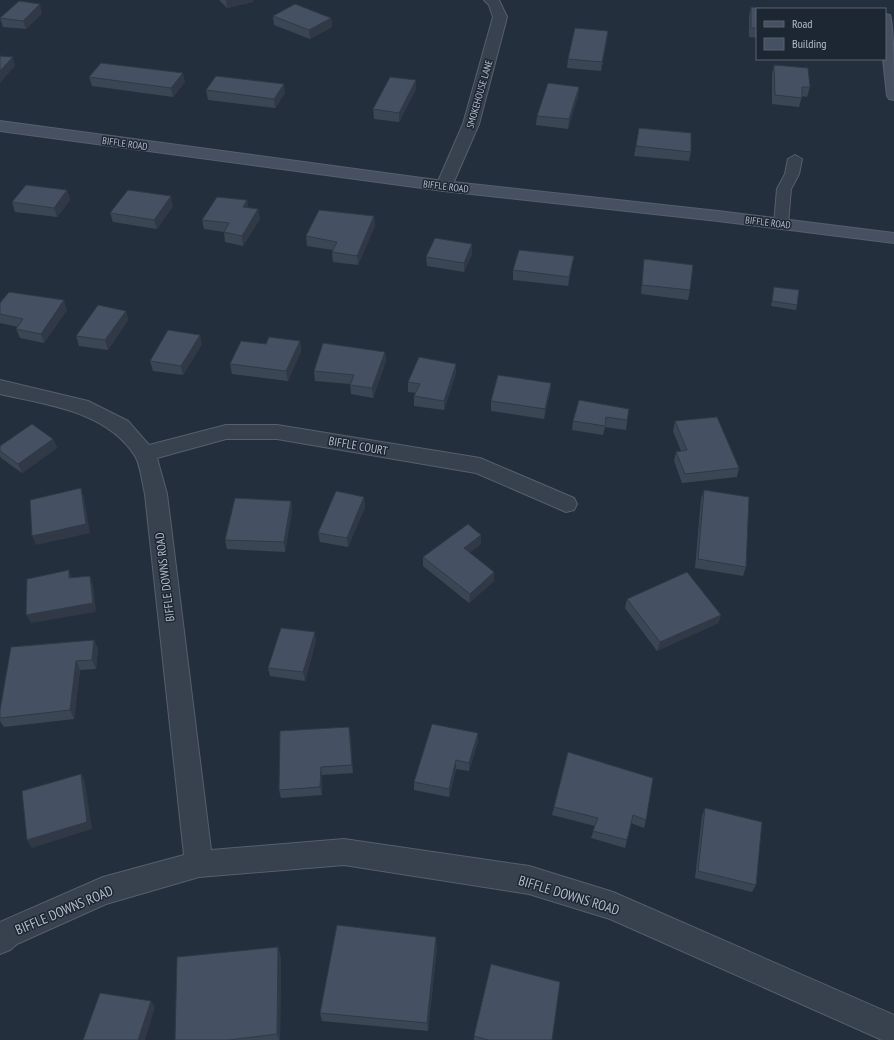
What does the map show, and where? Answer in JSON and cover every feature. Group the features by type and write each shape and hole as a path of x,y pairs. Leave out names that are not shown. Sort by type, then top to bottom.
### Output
{"street":[{"name":"SMOKEHOUSE LANE","path":"444,186 472,124 500,17 495,4 491,0"},
{"path":"886,27 894,96"},
{"name":"BIFFLE ROAD","path":"0,126 444,186 894,238"},
{"name":"BIFFLE DOWNS ROAD","path":"0,387 81,406 121,426 145,454 156,494 198,864"},
{"name":"BIFFLE COURT","path":"145,454 226,432 277,432 480,466 566,504"},
{"name":"BIFFLE DOWNS ROAD","path":"0,940 7,934 103,891 198,864 344,852 529,880 612,906 894,1030"}],"lane":[{"path":"781,224 784,189 792,174 795,159"}],"building":[{"path":"19,1 40,4 23,21 0,18"},
{"path":"295,4 331,18 309,30 273,16"},
{"path":"751,7 764,8 756,8 756,28 751,28"},
{"path":"575,28 608,31 602,62 568,59"},
{"path":"0,56 13,57 0,71"},
{"path":"101,63 183,73 171,88 89,77"},
{"path":"774,65 808,68 810,87 802,87 802,98 775,95"},
{"path":"216,76 284,84 274,99 206,90"},
{"path":"390,77 416,80 399,113 373,109"},
{"path":"548,83 579,87 569,119 537,116"},
{"path":"639,128 691,133 691,152 636,146"},
{"path":"26,185 67,190 54,208 12,202"},
{"path":"128,190 171,196 154,220 110,213"},
{"path":"217,197 247,200 243,207 258,209 242,236 224,232 229,223 202,220"},
{"path":"319,210 374,216 357,256 332,252 337,242 306,236"},
{"path":"435,238 472,244 464,263 426,257"},
{"path":"519,250 574,256 569,277 513,270"},
{"path":"644,259 693,265 690,290 642,285"},
{"path":"774,287 799,290 797,305 772,301"},
{"path":"9,292 64,300 41,334 16,329 23,319 0,314 0,303"},
{"path":"98,305 126,311 105,340 76,336"},
{"path":"168,330 200,335 181,366 150,361"},
{"path":"269,337 300,341 286,371 230,364 241,341 266,344"},
{"path":"323,343 385,352 372,388 350,385 354,375 314,371"},
{"path":"419,357 456,364 444,401 414,396 420,384 408,382"},
{"path":"498,375 551,383 545,409 491,401"},
{"path":"579,400 629,409 627,420 606,417 605,426 573,421"},
{"path":"717,417 739,468 685,474 676,452 687,450 675,421"},
{"path":"32,424 53,439 18,464 0,451 0,446"},
{"path":"81,488 86,524 32,536 30,500"},
{"path":"704,490 749,497 746,567 698,559"},
{"path":"336,491 364,497 347,538 318,533"},
{"path":"235,498 291,501 284,542 225,540"},
{"path":"468,524 481,535 464,548 494,572 470,594 423,557"},
{"path":"69,570 69,578 90,576 93,603 26,615 27,579"},
{"path":"687,572 721,615 660,642 627,599"},
{"path":"281,628 315,632 303,672 268,668"},
{"path":"94,640 92,660 76,661 70,710 0,718 0,710 11,647"},
{"path":"432,724 478,733 469,763 456,760 449,789 414,782"},
{"path":"349,727 352,765 321,767 320,787 279,790 280,731"},
{"path":"568,752 653,778 646,820 633,815 627,840 593,831 598,818 554,807"},
{"path":"81,774 87,822 27,840 22,791"},
{"path":"705,808 762,822 756,885 698,871"},
{"path":"337,925 436,937 427,1023 320,1013"},
{"path":"278,947 277,1034 229,1040 175,1040 177,957"},
{"path":"491,964 560,982 552,1040 488,1040 474,1036"},
{"path":"100,993 151,1001 138,1040 83,1040"}]}
